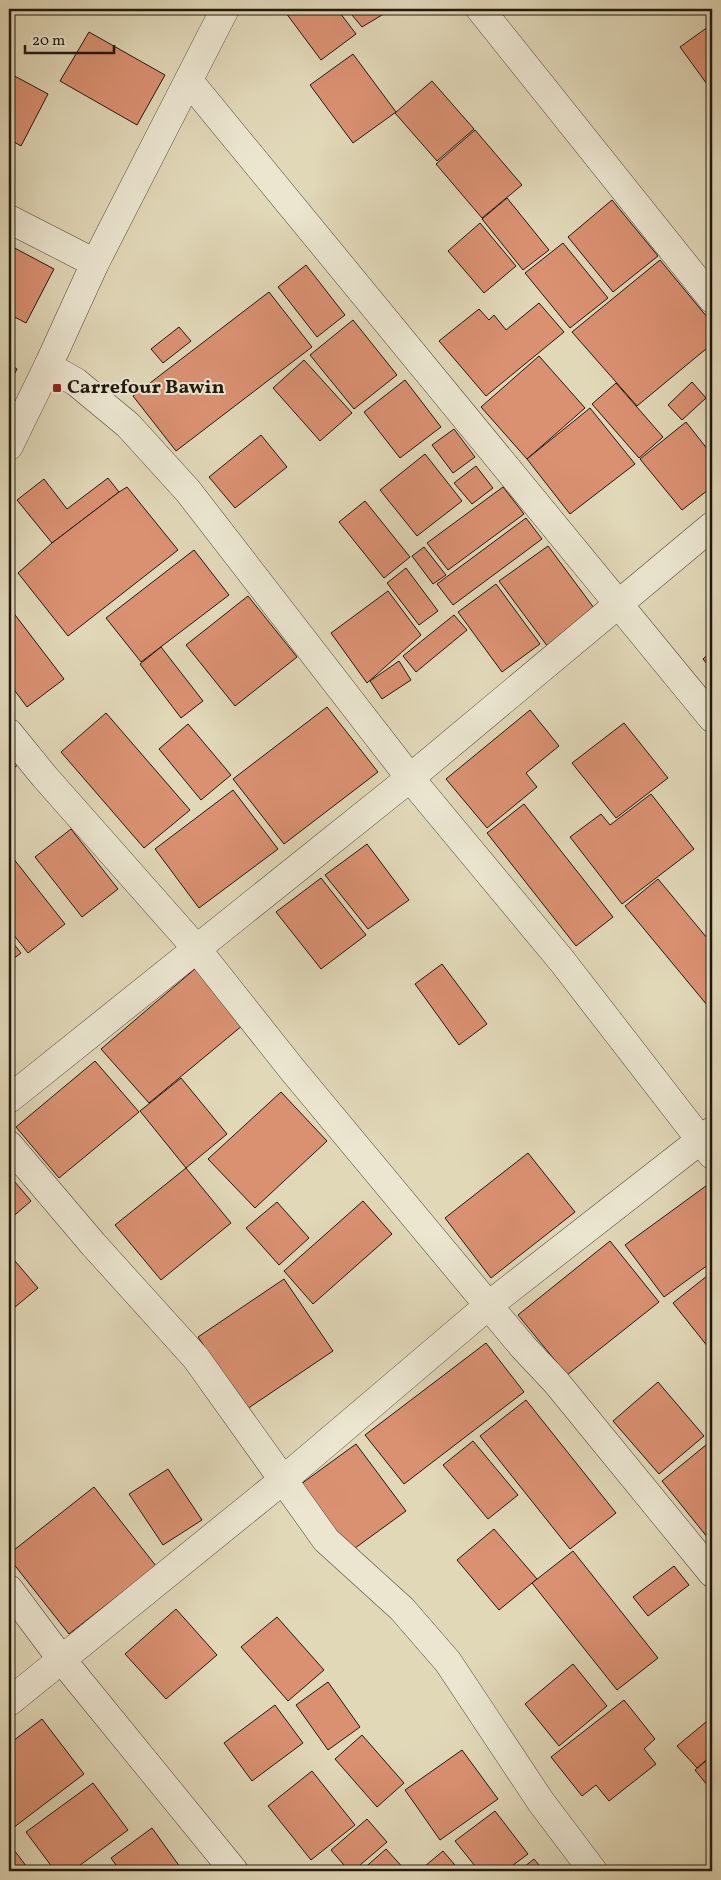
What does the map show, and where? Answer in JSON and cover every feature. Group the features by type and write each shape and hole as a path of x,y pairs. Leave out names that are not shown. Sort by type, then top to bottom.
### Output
{"street":[{"path":"480,9 712,299"},
{"path":"9,446 95,263 189,81 215,12"},
{"path":"189,81 712,718"},
{"path":"9,219 95,263"},
{"path":"9,1702 283,1480 489,1305 708,1142 562,961 410,778 188,491 128,425 76,382 48,366"},
{"path":"9,1099 410,778 712,526"},
{"path":"9,733 44,776 196,948 291,1068 523,1347 556,1382 712,1573"},
{"path":"9,1145 93,1244 196,1358 326,1540 402,1609 448,1662 541,1802 593,1871"},
{"path":"9,1589 62,1660 234,1871"}],"building":[{"path":"283,9 337,9 356,34 321,60"},
{"path":"347,9 392,9 362,27"},
{"path":"712,24 712,91 680,47"},
{"path":"89,32 165,75 137,125 60,81"},
{"path":"353,54 396,112 353,143 310,85"},
{"path":"9,73 48,94 21,146 9,139"},
{"path":"432,81 474,129 437,161 395,113"},
{"path":"475,130 522,185 482,218 436,164"},
{"path":"507,198 549,250 523,270 482,219"},
{"path":"612,200 658,256 613,292 568,237"},
{"path":"480,223 516,266 484,293 448,251"},
{"path":"563,243 608,298 570,328 525,273"},
{"path":"9,245 54,269 26,323 9,314"},
{"path":"660,260 712,323 712,344 637,406 572,332"},
{"path":"306,265 345,315 317,337 278,287"},
{"path":"269,292 312,347 176,451 133,396"},
{"path":"539,303 564,332 486,396 439,341 479,309 489,320 494,315 506,330"},
{"path":"353,320 397,375 354,409 310,355"},
{"path":"179,327 191,341 163,363 151,349"},
{"path":"539,356 585,408 527,459 481,407"},
{"path":"304,360 352,413 320,441 273,388"},
{"path":"9,364 17,369 9,384"},
{"path":"405,380 441,427 400,458 364,412"},
{"path":"692,382 706,398 682,420 668,405"},
{"path":"616,383 663,437 639,458 592,404"},
{"path":"590,408 635,464 570,514 527,459"},
{"path":"686,422 712,455 712,487 682,510 640,459"},
{"path":"454,429 475,457 453,473 432,445"},
{"path":"261,435 287,467 235,508 209,477"},
{"path":"425,454 462,501 417,536 380,490"},
{"path":"476,466 493,488 472,504 454,483"},
{"path":"108,478 119,492 52,543 17,500 44,479 67,509"},
{"path":"127,487 178,550 68,636 18,573 52,543"},
{"path":"503,487 524,514 448,570 427,543"},
{"path":"365,501 410,557 384,578 339,522"},
{"path":"526,518 542,539 453,605 437,584"},
{"path":"548,546 597,612 548,647 499,581"},
{"path":"424,547 446,575 433,584 412,556"},
{"path":"194,550 229,595 141,662 106,618"},
{"path":"406,568 438,611 419,625 387,583"},
{"path":"496,584 540,644 502,672 458,612"},
{"path":"388,591 421,635 367,683 331,633"},
{"path":"248,596 297,657 235,706 186,645"},
{"path":"9,607 64,679 27,707 9,683"},
{"path":"454,615 467,630 416,672 403,656"},
{"path":"161,647 203,701 181,718 140,664"},
{"path":"712,651 712,670 703,659"},
{"path":"399,661 411,680 382,699 370,681"},
{"path":"327,707 378,772 284,844 233,779"},
{"path":"530,710 559,746 526,773 537,787 487,828 446,779"},
{"path":"106,713 190,810 144,848 61,752"},
{"path":"624,723 668,778 616,818 572,763"},
{"path":"188,724 231,775 201,800 159,749"},
{"path":"9,750 20,763 9,772"},
{"path":"233,790 278,849 199,908 155,849"},
{"path":"651,794 694,849 622,904 570,837 601,814 610,825"},
{"path":"524,804 613,917 576,946 487,833"},
{"path":"71,829 118,889 82,917 35,857"},
{"path":"367,844 409,900 368,929 325,875"},
{"path":"9,853 65,924 28,953 9,929"},
{"path":"321,878 366,935 321,969 276,912"},
{"path":"658,879 712,944 712,1011 625,906"},
{"path":"9,938 21,953 9,962"},
{"path":"442,964 487,1024 459,1045 415,984"},
{"path":"196,968 243,1025 149,1103 101,1049"},
{"path":"95,1061 139,1112 59,1178 16,1127"},
{"path":"181,1078 227,1134 186,1168 140,1111"},
{"path":"281,1092 327,1141 255,1208 208,1159"},
{"path":"528,1153 575,1212 491,1278 445,1218"},
{"path":"186,1168 231,1223 161,1280 115,1225"},
{"path":"9,1175 31,1201 9,1220"},
{"path":"710,1183 712,1186 712,1262 664,1297 625,1245"},
{"path":"363,1201 392,1234 313,1304 284,1271"},
{"path":"277,1202 309,1238 279,1265 246,1228"},
{"path":"610,1241 659,1302 567,1375 518,1315"},
{"path":"9,1254 38,1288 9,1312"},
{"path":"712,1272 712,1352 673,1303"},
{"path":"284,1279 333,1351 247,1409 198,1337"},
{"path":"486,1343 524,1392 404,1484 365,1435"},
{"path":"658,1382 704,1436 659,1474 613,1421"},
{"path":"526,1400 616,1513 570,1549 480,1436"},
{"path":"712,1440 712,1535 708,1538 662,1481"},
{"path":"473,1441 518,1495 488,1519 443,1465"},
{"path":"356,1444 406,1511 351,1551 301,1484"},
{"path":"168,1469 202,1520 163,1545 129,1494"},
{"path":"94,1487 156,1566 69,1634 9,1558 9,1554"},
{"path":"494,1529 537,1579 499,1610 457,1560"},
{"path":"573,1551 658,1658 617,1690 532,1583"},
{"path":"674,1566 689,1585 648,1616 633,1597"},
{"path":"176,1609 217,1655 166,1699 125,1654"},
{"path":"277,1617 324,1670 288,1701 241,1647"},
{"path":"573,1664 607,1706 559,1746 525,1704"},
{"path":"328,1682 360,1727 328,1750 296,1705"},
{"path":"624,1700 655,1739 644,1749 656,1764 609,1801 596,1785 582,1796 551,1757"},
{"path":"275,1705 303,1743 252,1781 224,1743"},
{"path":"712,1717 712,1755 697,1768 677,1746"},
{"path":"42,1719 84,1774 9,1831 9,1744"},
{"path":"362,1735 404,1783 377,1807 335,1759"},
{"path":"462,1750 498,1799 440,1840 405,1790"},
{"path":"712,1756 712,1791 695,1770"},
{"path":"312,1771 355,1825 311,1860 268,1806"},
{"path":"93,1783 128,1830 72,1871 55,1871 26,1832"},
{"path":"495,1811 528,1854 505,1871 479,1871 455,1841"},
{"path":"367,1819 387,1842 353,1871 349,1871 331,1850"},
{"path":"152,1828 183,1871 120,1871 111,1858"},
{"path":"386,1849 406,1871 361,1871"},
{"path":"14,1850 30,1871 9,1871 9,1854"},
{"path":"443,1851 460,1871 419,1871"},
{"path":"534,1859 544,1871 519,1871"}],"place":[{"name":"Carrefour Bawin","path":"57,388"}]}
